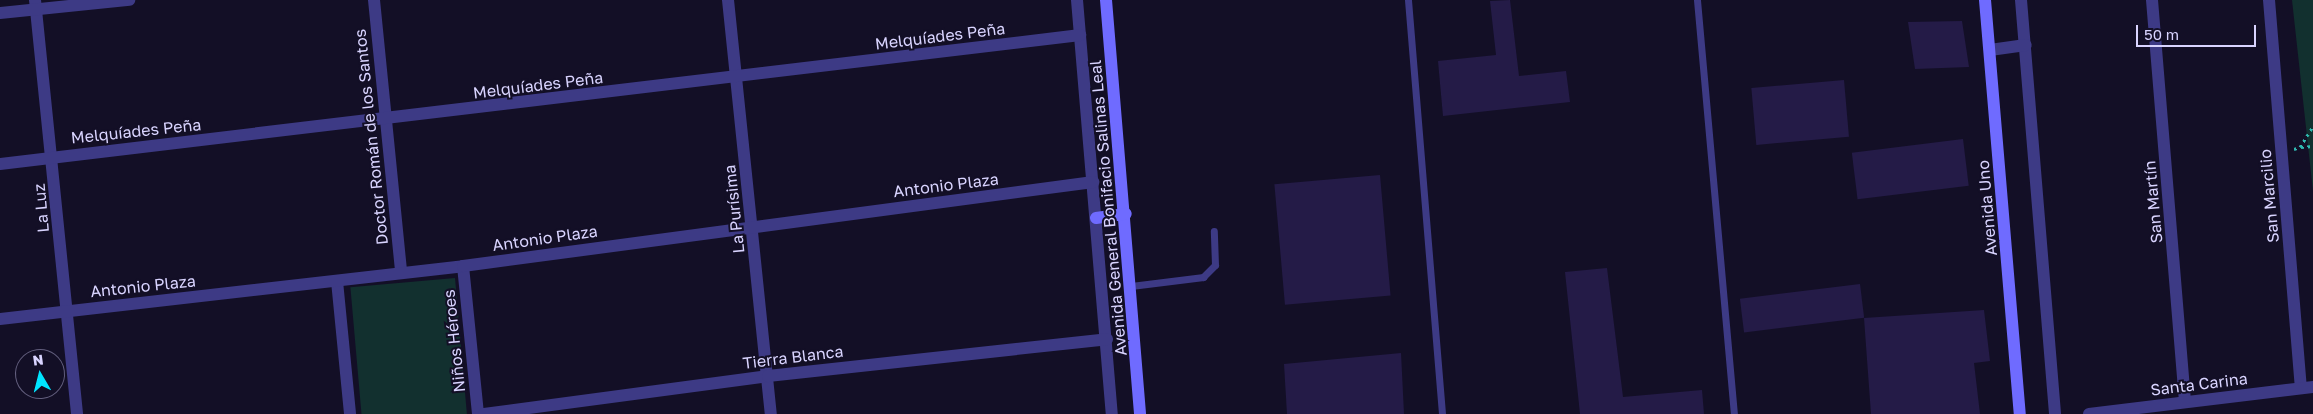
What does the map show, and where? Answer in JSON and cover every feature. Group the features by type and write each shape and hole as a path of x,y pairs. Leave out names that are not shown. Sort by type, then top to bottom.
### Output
{"street":[{"path":"0,13 36,4 129,0"},
{"name":"Doctor Román de los Santos","path":"374,0 387,119 400,272"},
{"name":"La Purísima","path":"728,0 753,226 771,414"},
{"path":"1077,0 1112,414"},
{"name":"Avenida General Bonifacio Salinas Leal","path":"1106,0 1126,214 1140,414"},
{"name":"Avenida Uno","path":"1985,0 2020,414"},
{"path":"2021,0 2055,414"},
{"name":"San Martín","path":"2152,0 2185,401"},
{"name":"San Marcilio","path":"2269,0 2282,151 2307,388"},
{"name":"La Luz","path":"36,4 76,414"},
{"name":"Melquíades Peña","path":"0,164 1080,35"},
{"path":"1990,50 2026,45"},
{"name":"Antonio Plaza","path":"0,319 463,266 1093,182"},
{"path":"1096,218 1126,214"},
{"name":"Niños Héroes","path":"463,266 478,414"},
{"path":"337,281 350,414"},
{"name":"Tierra Blanca","path":"484,414 768,376 1107,339"},
{"name":"Santa Carina","path":"2088,414 2307,388"}],"lane":[{"path":"1408,0 1442,414"},
{"path":"1697,0 1734,414"},
{"path":"1131,286 1203,277 1215,265 1214,231"}],"path":[{"path":"2300,147 2313,126"},
{"path":"2282,151 2313,146"}],"green space":[{"path":"2292,0 2313,0 2313,191"},
{"path":"455,278 467,414 361,414 350,287"}],"building":[{"path":"1510,0 1519,76 1566,71 1570,102 1443,116 1438,61 1496,55 1490,1"},
{"path":"1962,21 1969,67 1915,69 1908,22"},
{"path":"1844,80 1849,137 1756,145 1751,88"},
{"path":"1963,139 1969,186 1858,199 1852,153"},
{"path":"1380,175 1391,296 1285,305 1274,184"},
{"path":"1607,268 1623,397 1702,390 1704,414 1580,414 1565,272"},
{"path":"1860,284 1864,318 1744,332 1740,299"},
{"path":"1984,310 1990,361 1974,363 1980,414 1871,414 1864,318"},
{"path":"1401,353 1404,414 1287,414 1284,364"}]}
